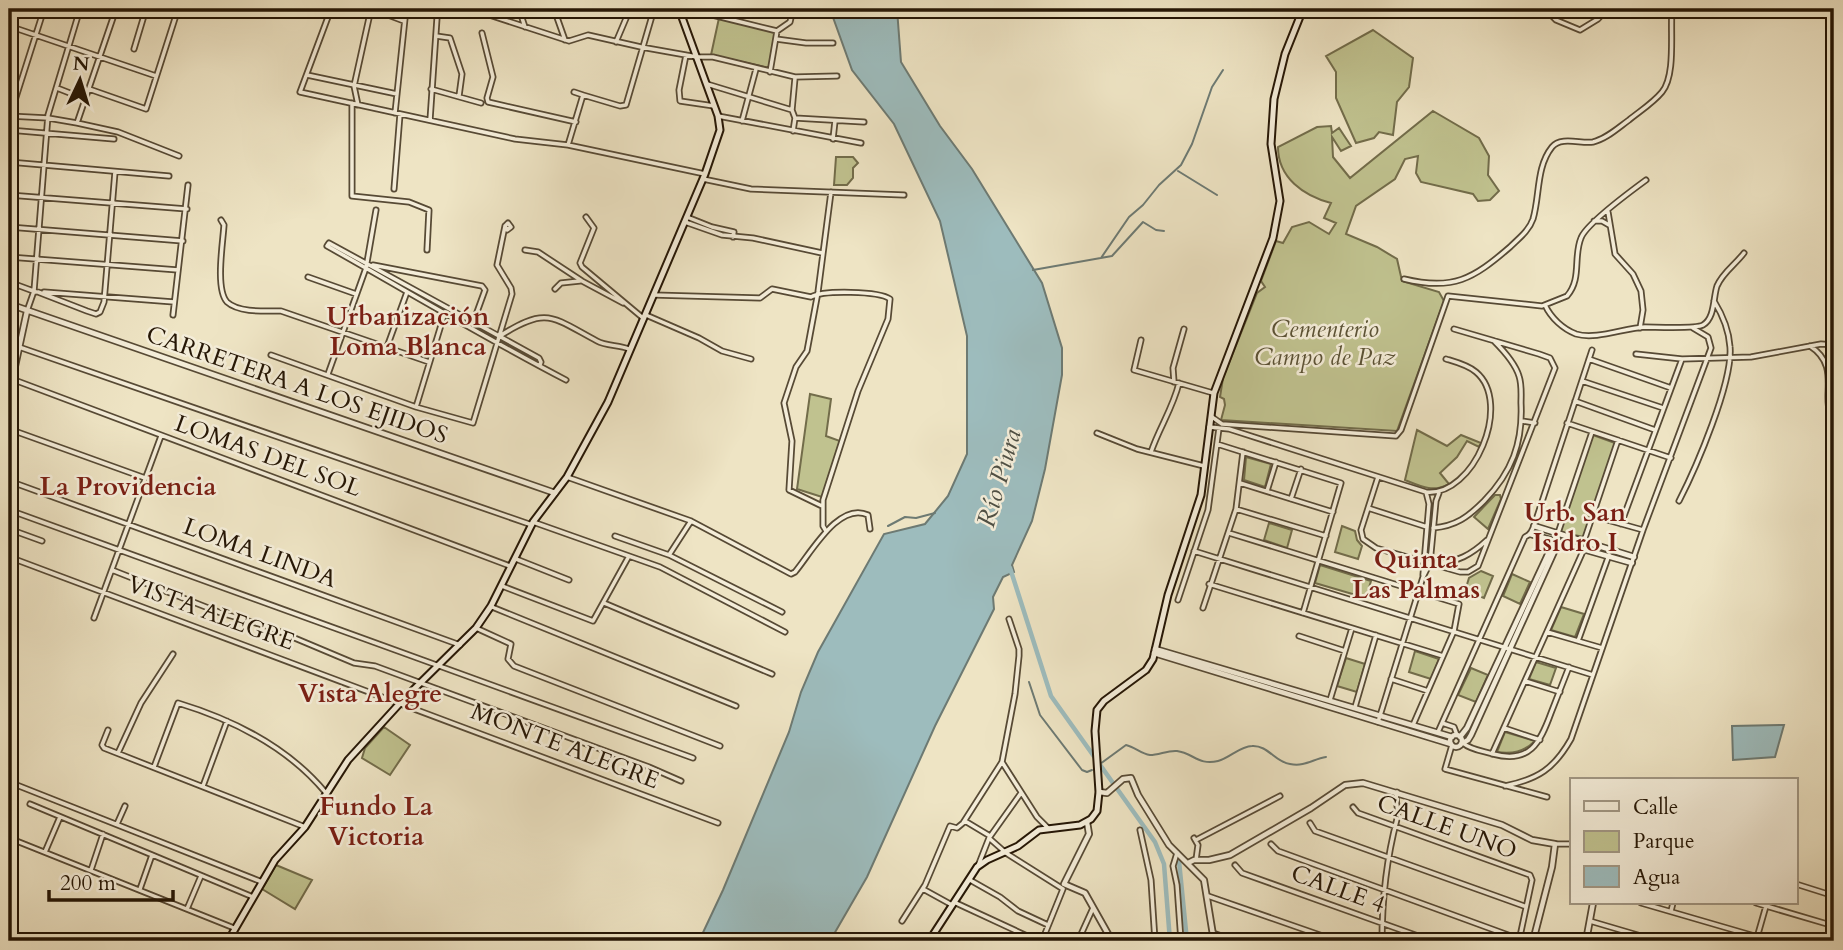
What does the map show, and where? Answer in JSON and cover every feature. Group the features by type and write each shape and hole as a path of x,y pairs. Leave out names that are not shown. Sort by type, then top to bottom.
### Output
{"main road":[{"path":"228,941 275,860 305,827 348,760 401,702 476,628 502,586 533,523 567,477 608,402 704,177 720,130 707,84 677,9"},
{"path":"929,941 955,905 977,867 1006,853 1039,830 1075,827 1087,822 1097,811 1100,792 1096,717 1100,705 1146,670 1155,651 1168,595 1197,511 1214,393 1273,238 1280,201 1271,144 1274,99 1285,54 1303,9"}],"street":[{"path":"19,9 42,16"},
{"path":"44,9 9,116 48,118 118,132 179,156"},
{"path":"9,394 10,378 27,311 36,292 38,230 48,118 80,9"},
{"path":"78,123 116,9"},
{"path":"134,48 146,9"},
{"path":"89,89 146,109 178,9"},
{"path":"331,9 300,92 534,142 568,145 751,189 904,195"},
{"path":"405,21 370,9 354,86 352,197 408,202 429,210 427,250"},
{"path":"394,189 398,94 406,9"},
{"path":"471,9 482,10 565,40 572,41 588,35 616,43 697,57 713,57 795,77 837,76"},
{"path":"519,9 525,27"},
{"path":"554,9 565,40"},
{"path":"616,43 630,9"},
{"path":"575,92 620,106 626,104 654,9"},
{"path":"677,9 688,9 777,31 790,22 793,9"},
{"path":"1551,15 1556,20 1580,30 1598,19 1606,9"},
{"path":"1404,279 1433,285 1463,279 1480,271 1520,239 1533,219 1542,167 1552,147 1560,142 1588,142 1603,138 1664,90 1671,67 1672,9"},
{"path":"430,120 437,18"},
{"path":"9,26 157,77"},
{"path":"770,72 777,31"},
{"path":"482,33 493,77 488,102 576,122"},
{"path":"436,36 450,38 462,74 459,96"},
{"path":"776,40 834,43"},
{"path":"686,55 680,101 714,106"},
{"path":"742,121 756,69"},
{"path":"307,75 398,94"},
{"path":"793,131 795,77"},
{"path":"707,84 792,110"},
{"path":"57,88 85,99"},
{"path":"431,89 481,103"},
{"path":"568,145 583,95"},
{"path":"718,116 861,144"},
{"path":"795,118 864,121"},
{"path":"833,139 835,121"},
{"path":"9,130 114,139"},
{"path":"9,162 169,176"},
{"path":"9,282 96,314 100,312 103,308 108,264 115,172"},
{"path":"1210,416 1222,424 1396,436 1400,432 1448,296 1545,305 1571,293 1577,274 1581,237 1593,222 1646,180"},
{"path":"173,315 188,185"},
{"path":"822,506 789,490 792,441 784,403 796,367 807,351 831,192"},
{"path":"9,195 187,209"},
{"path":"328,374 366,266 376,210"},
{"path":"1608,212 1615,254 1633,274 1641,291 1643,300 1640,328"},
{"path":"586,217 594,228 580,263 582,267 633,310"},
{"path":"686,219 733,237 823,253"},
{"path":"221,220 224,225 220,286 224,298 230,304 281,312 429,362"},
{"path":"1593,222 1602,221 1611,226"},
{"path":"9,227 183,241"},
{"path":"500,336 512,292 497,265 502,233 506,228"},
{"path":"472,324 485,290 482,286 366,266 329,243 327,246 472,324 500,336 538,358 540,365"},
{"path":"525,250 538,253 645,317 699,338 722,351 751,359"},
{"path":"1693,328 1704,325 1712,316 1713,299 1723,275 1744,253"},
{"path":"9,257 178,270"},
{"path":"308,277 356,295"},
{"path":"555,289 561,283 582,281"},
{"path":"387,348 408,289"},
{"path":"654,295 760,298 772,289 811,297 818,292 883,295 890,301 888,319 858,391 822,506 825,531"},
{"path":"36,292 174,302"},
{"path":"1679,501 1728,374 1730,358 1726,324 1713,299"},
{"name":"CARRETERA A LOS EJIDOS","path":"9,304 555,493"},
{"path":"1505,786 1524,782 1544,773 1561,756 1571,739 1643,530 1711,345 1708,337 1693,328 1679,326 1592,335 1578,334 1556,321 1545,305"},
{"path":"416,407 446,310"},
{"path":"271,355 416,407 473,424 496,341 523,322 548,317 599,343 631,349"},
{"path":"472,324 496,341 566,380"},
{"path":"1151,452 1158,432 1174,404 1176,383 1173,368 1184,328"},
{"path":"1378,477 1361,530 1366,542 1376,548 1460,572 1471,571 1478,566 1555,373 1554,362 1539,354 1454,329"},
{"path":"1141,340 1134,370 1214,393"},
{"path":"1433,528 1449,526 1465,519 1496,488 1515,457 1522,421 1518,373 1511,360 1494,341"},
{"path":"1636,354 1682,359 1730,358 1834,345"},
{"path":"1810,346 1822,357 1828,369 1829,410 1834,419"},
{"path":"19,347 660,567 785,632"},
{"path":"1438,732 1525,537 1534,526 1592,350"},
{"path":"1209,428 1235,431 1426,492 1439,493 1453,485 1480,453 1487,438 1489,418 1488,390 1481,378 1468,367 1447,359"},
{"path":"1589,359 1671,388"},
{"path":"1621,524 1682,359"},
{"name":"LOMAS DEL SOL","path":"10,378 512,567"},
{"path":"1582,381 1664,408"},
{"path":"1575,401 1656,430"},
{"path":"1522,421 1535,423"},
{"path":"1567,423 1671,458"},
{"path":"1178,600 1208,510 1219,428"},
{"path":"9,429 145,478"},
{"path":"1155,651 1456,747 1471,735 1555,542 1592,432"},
{"path":"1097,433 1151,452 1204,466"},
{"path":"94,618 161,435"},
{"path":"1492,754 1583,547 1618,440"},
{"path":"1217,444 1340,483 1303,613"},
{"path":"1203,607 1236,509 1243,452"},
{"path":"1267,491 1276,462"},
{"path":"1292,499 1301,470"},
{"path":"567,477 691,521 791,574 831,524 858,512 868,515 870,529"},
{"name":"LOMA LINDA","path":"9,481 460,645"},
{"path":"1240,483 1333,512"},
{"path":"1496,488 1507,495"},
{"path":"1423,577 1429,502 1426,492"},
{"path":"1378,722 1418,591 1430,563 1439,493"},
{"path":"1236,509 1326,536"},
{"path":"1368,509 1427,527"},
{"path":"9,510 693,758"},
{"path":"1593,516 1643,530"},
{"path":"669,555 691,521"},
{"path":"1534,526 1583,547 1633,560"},
{"path":"9,529 42,541"},
{"path":"1229,533 1459,603 1454,631 1413,725"},
{"path":"1530,534 1633,560"},
{"path":"615,536 669,555 782,612"},
{"path":"1430,563 1458,560 1488,539"},
{"path":"1194,551 1593,674"},
{"path":"1578,641 1609,555"},
{"path":"502,586 590,621 594,620 629,556"},
{"name":"VISTA ALEGRE","path":"9,557 401,702"},
{"path":"516,559 569,580"},
{"path":"112,570 221,613 266,626 354,663 375,666 681,781"},
{"path":"1209,584 1443,656"},
{"path":"604,603 772,674"},
{"path":"491,606 736,706"},
{"path":"902,921 923,889 950,826 957,828 964,821 1002,762 1016,695 1019,656 1009,619"},
{"path":"476,628 511,644 508,659 514,666 720,746"},
{"path":"1330,700 1352,628"},
{"path":"1547,632 1602,648"},
{"path":"1355,707 1376,635"},
{"path":"1299,636 1345,651"},
{"path":"1507,648 1467,728 1456,736 1451,745 1445,769 1547,797"},
{"path":"1155,651 1456,736"},
{"path":"118,753 141,703 173,654"},
{"path":"1442,723 1454,727 1456,736 1470,748 1510,757 1522,755 1540,740 1569,667"},
{"path":"1391,679 1428,691"},
{"path":"1525,681 1560,692"},
{"name":"MONTE ALEGRE","path":"401,702 718,822"},
{"path":"153,766 178,703 227,721 283,753 305,769 326,793"},
{"path":"203,786 227,721"},
{"path":"1504,728 1540,740"},
{"path":"108,730 103,747 305,827"},
{"path":"1002,762 1037,817 1048,828"},
{"path":"1100,792 1107,793 1123,779 1131,778 1138,795 1169,845 1204,880 1214,941"},
{"path":"9,782 262,882"},
{"path":"1189,864 1196,860 1230,855 1330,797 1345,785 1363,783 1502,825 1532,839 1570,844"},
{"path":"1382,941 1390,857 1398,816 1395,805 1397,792"},
{"path":"977,867 990,837 1021,793"},
{"path":"1196,860 1198,845 1195,839 1280,796"},
{"path":"30,804 253,897"},
{"path":"117,824 125,806"},
{"name":"CALLE UNO","path":"1353,807 1358,813 1532,877 1525,906"},
{"path":"45,852 60,817"},
{"path":"964,821 990,837 1006,853 1064,886 1085,893 1112,941"},
{"path":"923,889 1040,941 1089,834 1087,822"},
{"path":"1271,844 1278,851 1519,940 1525,906 1315,831 1310,823"},
{"path":"1140,830 1151,880 1155,941"},
{"path":"91,870 103,834"},
{"path":"9,838 234,928"},
{"path":"1533,941 1552,867 1555,844"},
{"path":"1177,853 1173,866 1181,941"},
{"path":"139,890 152,855"},
{"name":"CALLE 4","path":"1235,866 1242,873 1432,941"},
{"path":"187,910 201,876"},
{"path":"970,880 993,892 1018,911 1048,925"},
{"path":"1798,885 1834,896"},
{"path":"1208,896 1337,941"},
{"path":"1587,941 1593,904"},
{"path":"1645,904 1757,938 1783,941"},
{"path":"1671,911 1673,904"},
{"path":"1759,904 1834,926"},
{"path":"1757,938 1766,906"},
{"path":"1078,941 1093,908"},
{"path":"1590,921 1658,941"},
{"path":"1213,933 1236,941"}],"green space":[{"path":"719,18 775,32 769,68 711,55"},
{"path":"1373,30 1413,58 1409,87 1397,102 1393,135 1379,132 1374,138 1356,143 1336,98 1336,72 1326,56"},
{"name":"Cementerio Campo de Paz","path":"1433,111 1479,138 1489,156 1488,175 1499,191 1490,200 1478,201 1473,194 1421,182 1416,173 1418,156 1405,159 1395,179 1356,206 1346,234 1397,259 1402,281 1439,292 1444,301 1397,431 1221,420 1225,405 1224,399 1220,397 1223,378 1257,293 1265,287 1261,281 1276,241 1283,243 1292,227 1309,222 1329,234 1336,223 1324,218 1331,203 1311,196 1294,184 1282,168 1278,147 1317,127 1331,126 1332,133 1339,128 1351,146 1341,151 1332,137 1333,157 1350,178"},
{"path":"836,157 853,157 858,163 853,168 853,178 847,185 834,185"},
{"path":"810,394 831,399 826,436 840,441 822,497 797,489"},
{"path":"1417,430 1447,446 1461,435 1481,443 1479,447 1467,441 1457,457 1440,473 1449,484 1427,488 1405,480"},
{"path":"1593,435 1615,443 1584,537 1559,532"},
{"path":"1246,457 1271,464 1265,487 1244,480"},
{"path":"1495,495 1500,495 1501,499 1488,529 1474,517"},
{"path":"1269,523 1292,530 1287,548 1264,540"},
{"path":"1342,526 1355,531 1362,546 1358,559 1335,552"},
{"path":"1320,565 1371,581 1366,598 1315,583"},
{"path":"1481,571 1493,576 1484,598 1465,591 1469,578"},
{"path":"1512,574 1530,582 1520,604 1503,596"},
{"path":"1561,607 1584,614 1575,637 1551,630"},
{"path":"1415,651 1439,659 1431,679 1409,672"},
{"path":"1346,658 1365,664 1357,692 1337,686"},
{"path":"1536,662 1556,668 1550,685 1529,679"},
{"path":"1471,668 1488,675 1476,702 1458,695"},
{"path":"384,727 410,745 390,775 362,758 365,748"},
{"path":"1505,732 1535,741 1518,751 1497,752"},
{"path":"276,865 312,880 295,909 262,889"}],"water":[{"name":"Río Piura","path":"830,9 897,9 901,62 940,126 972,169 1042,283 1062,348 1062,375 1045,469 1032,521 1012,565 1014,572 1003,577 993,597 994,609 935,726 867,877 830,941 699,941 789,732 801,692 818,652 884,534 925,524 948,496 967,454 967,336 940,221 894,124 852,70"},
{"path":"1784,725 1775,757 1733,760 1732,726"}],"waterway":[{"path":"1101,258 1129,217 1181,165 1192,144 1212,87 1223,70"},
{"path":"1178,171 1217,195"},
{"path":"1033,270 1112,256 1143,222 1156,230 1164,231"},
{"path":"888,526 905,517 916,518 935,513"},
{"path":"1010,568 1051,696 1155,842 1164,864 1170,941"},
{"path":"1029,682 1040,715 1082,770 1092,770"},
{"path":"1100,764 1126,745 1153,755 1170,751 1183,752 1206,762 1222,759 1252,746 1263,748 1285,763 1295,765 1326,757"},
{"path":"1179,861 1187,941"}],"district":[{"name":"Urbanización Loma Blanca","path":"408,331"},
{"name":"La Providencia","path":"128,486"},
{"name":"Urb. San Isidro I","path":"1575,527"},
{"name":"Quinta Las Palmas","path":"1416,574"},
{"name":"Vista Alegre","path":"370,693"},
{"name":"Fundo La Victoria","path":"376,821"}]}
